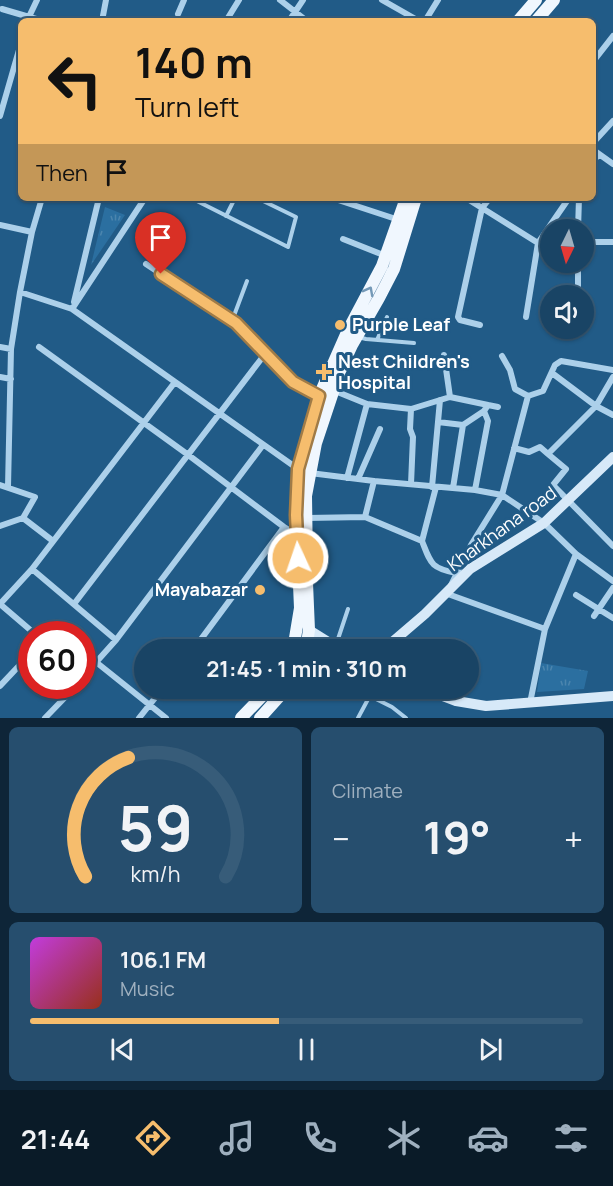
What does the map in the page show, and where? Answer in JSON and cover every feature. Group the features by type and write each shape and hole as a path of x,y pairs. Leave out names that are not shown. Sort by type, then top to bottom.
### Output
{"main road":[{"path":"521,18 536,0"},
{"path":"539,18 554,0"},
{"path":"308,639 304,471 335,391 340,371 379,298 405,201"},
{"path":"295,639 300,608 297,534 304,471 319,396 348,330 387,264 415,201"},
{"path":"241,718 259,699"},
{"path":"260,718 277,699"}],"street":[{"path":"28,18 37,0"},
{"path":"103,18 106,0"},
{"path":"178,14 184,0"},
{"path":"228,18 239,0"},
{"path":"280,0 304,18"},
{"path":"291,18 303,0"},
{"path":"382,0 414,18"},
{"path":"427,18 438,0"},
{"path":"2,9 25,18"},
{"path":"596,58 613,36"},
{"path":"0,116 18,53"},
{"path":"596,140 613,121"},
{"path":"596,152 613,164"},
{"path":"596,158 599,154"},
{"path":"8,487 11,349 32,232 41,201"},
{"path":"72,309 98,201"},
{"path":"72,309 143,201"},
{"path":"356,201 399,220"},
{"path":"471,201 538,243"},
{"path":"480,325 460,320 458,316 482,208 488,201"},
{"path":"526,318 538,243 567,201"},
{"path":"578,219 579,201"},
{"path":"0,225 32,232"},
{"path":"343,239 387,264"},
{"path":"594,242 613,242"},
{"path":"146,264 232,321 293,382 319,396"},
{"path":"20,292 72,309 263,445 304,471 502,495 544,523 576,554 613,581"},
{"path":"0,347 11,349"},
{"path":"39,347 284,527 297,534"},
{"path":"74,604 265,354"},
{"path":"444,355 450,397"},
{"path":"502,356 510,370 515,389 528,396 543,391 555,365 561,361 613,370"},
{"path":"552,373 596,406 613,415"},
{"path":"0,377 11,379"},
{"path":"548,454 596,406 613,377"},
{"path":"19,621 0,604 32,569 176,382"},
{"path":"335,391 367,404 411,409 450,397 486,408 498,407"},
{"path":"528,396 502,495 471,544 447,592 545,628"},
{"path":"440,400 434,487 422,541 433,565 438,569 456,573"},
{"path":"347,478 367,404"},
{"path":"438,422 463,425 486,408"},
{"path":"475,490 488,421 486,408"},
{"path":"411,409 410,429 413,437 411,484"},
{"path":"453,488 463,425"},
{"path":"358,479 380,429"},
{"path":"166,718 96,662 116,640 263,445"},
{"path":"514,448 529,452 540,447 566,469 553,485 613,546"},
{"name":"Kharkhana road","path":"396,639 425,614 470,569 544,523 613,457"},
{"path":"365,517 374,481"},
{"path":"0,485 35,497 23,518 3,525 0,532"},
{"path":"306,518 365,517 422,541"},
{"path":"23,518 53,541"},
{"path":"201,639 284,527"},
{"path":"530,704 545,628 576,554"},
{"path":"32,569 116,640"},
{"path":"596,613 613,588"},
{"path":"576,595 596,613 613,618"},
{"path":"309,630 324,639"},
{"path":"0,686 18,667"},
{"path":"454,699 472,705 509,706 613,696"},
{"path":"45,718 63,699"},
{"path":"139,718 155,699"}],"lane":[{"path":"197,201 288,247 296,217 263,201"},
{"path":"226,216 234,201"},
{"path":"232,321 247,281"},
{"path":"377,340 387,316"},
{"path":"357,337 414,342"},
{"path":"340,639 348,609"},
{"path":"358,718 368,699"},
{"path":"376,699 392,707 406,718"}],"green space":[{"path":"105,207 125,215 91,265"},
{"path":"541,663 588,671 584,689 537,692"}],"place":[{"name":"Purple Leaf","path":"340,325"},
{"name":"Nest Children's Hospital","path":"324,372"},
{"name":"Mayabazar","path":"260,590"}],"route":[{"path":"161,274 236,323 293,382 319,396 298,469 296,515 298,558"}]}
